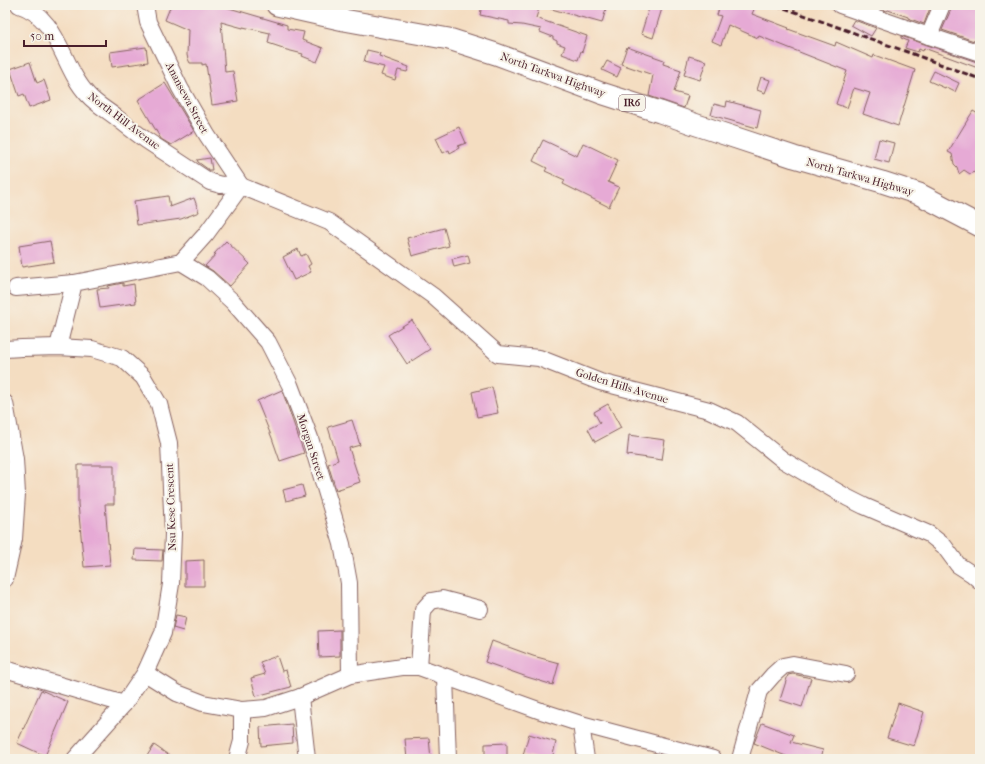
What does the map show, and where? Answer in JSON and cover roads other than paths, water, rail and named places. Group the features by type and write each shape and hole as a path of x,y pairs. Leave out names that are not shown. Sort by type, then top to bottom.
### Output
{"main road":[{"name":"North Tarkwa Highway","path":"276,5 344,20 456,41 794,158 882,182 919,194 980,226"}],"street":[{"name":"North Hill Avenue","path":"19,5 40,17 53,34 73,74 88,96 145,140 210,182 221,185 234,184 241,186"},
{"name":"Anansewa Street","path":"145,5 148,22 180,88 207,135 241,186"},
{"path":"840,5 980,54"},
{"path":"929,36 942,5"},
{"path":"16,288 74,283 180,262 206,234 241,186"},
{"name":"Golden Hills Avenue","path":"241,186 329,222 433,296 498,354 539,358 600,382 709,410 737,423 784,460 848,498 929,534 944,546 958,565 980,581"},
{"name":"Morgan Street","path":"180,262 207,278 233,302 268,342 290,385 310,438 342,544 349,583 350,675"},
{"path":"58,347 74,283"},
{"name":"Nsu Kese Crescent","path":"5,349 58,347 92,349 122,358 143,377 159,404 169,443 173,534 171,584 163,633 145,673 124,704 75,759"},
{"path":"5,403 15,459 17,494 14,539 5,579"},
{"path":"419,668 422,610 431,601 442,599 480,609"},
{"path":"740,759 759,691 783,666 793,664 846,674"},
{"path":"145,673 177,693 202,703 242,710 266,708 300,696 350,675 402,667 419,668 581,724 713,759"},
{"path":"5,669 124,704"},
{"path":"445,677 448,759"},
{"path":"300,696 307,759"},
{"path":"237,759 242,741 242,710"},
{"path":"581,724 586,759"}],"railway":[{"path":"776,5 980,79"}]}
